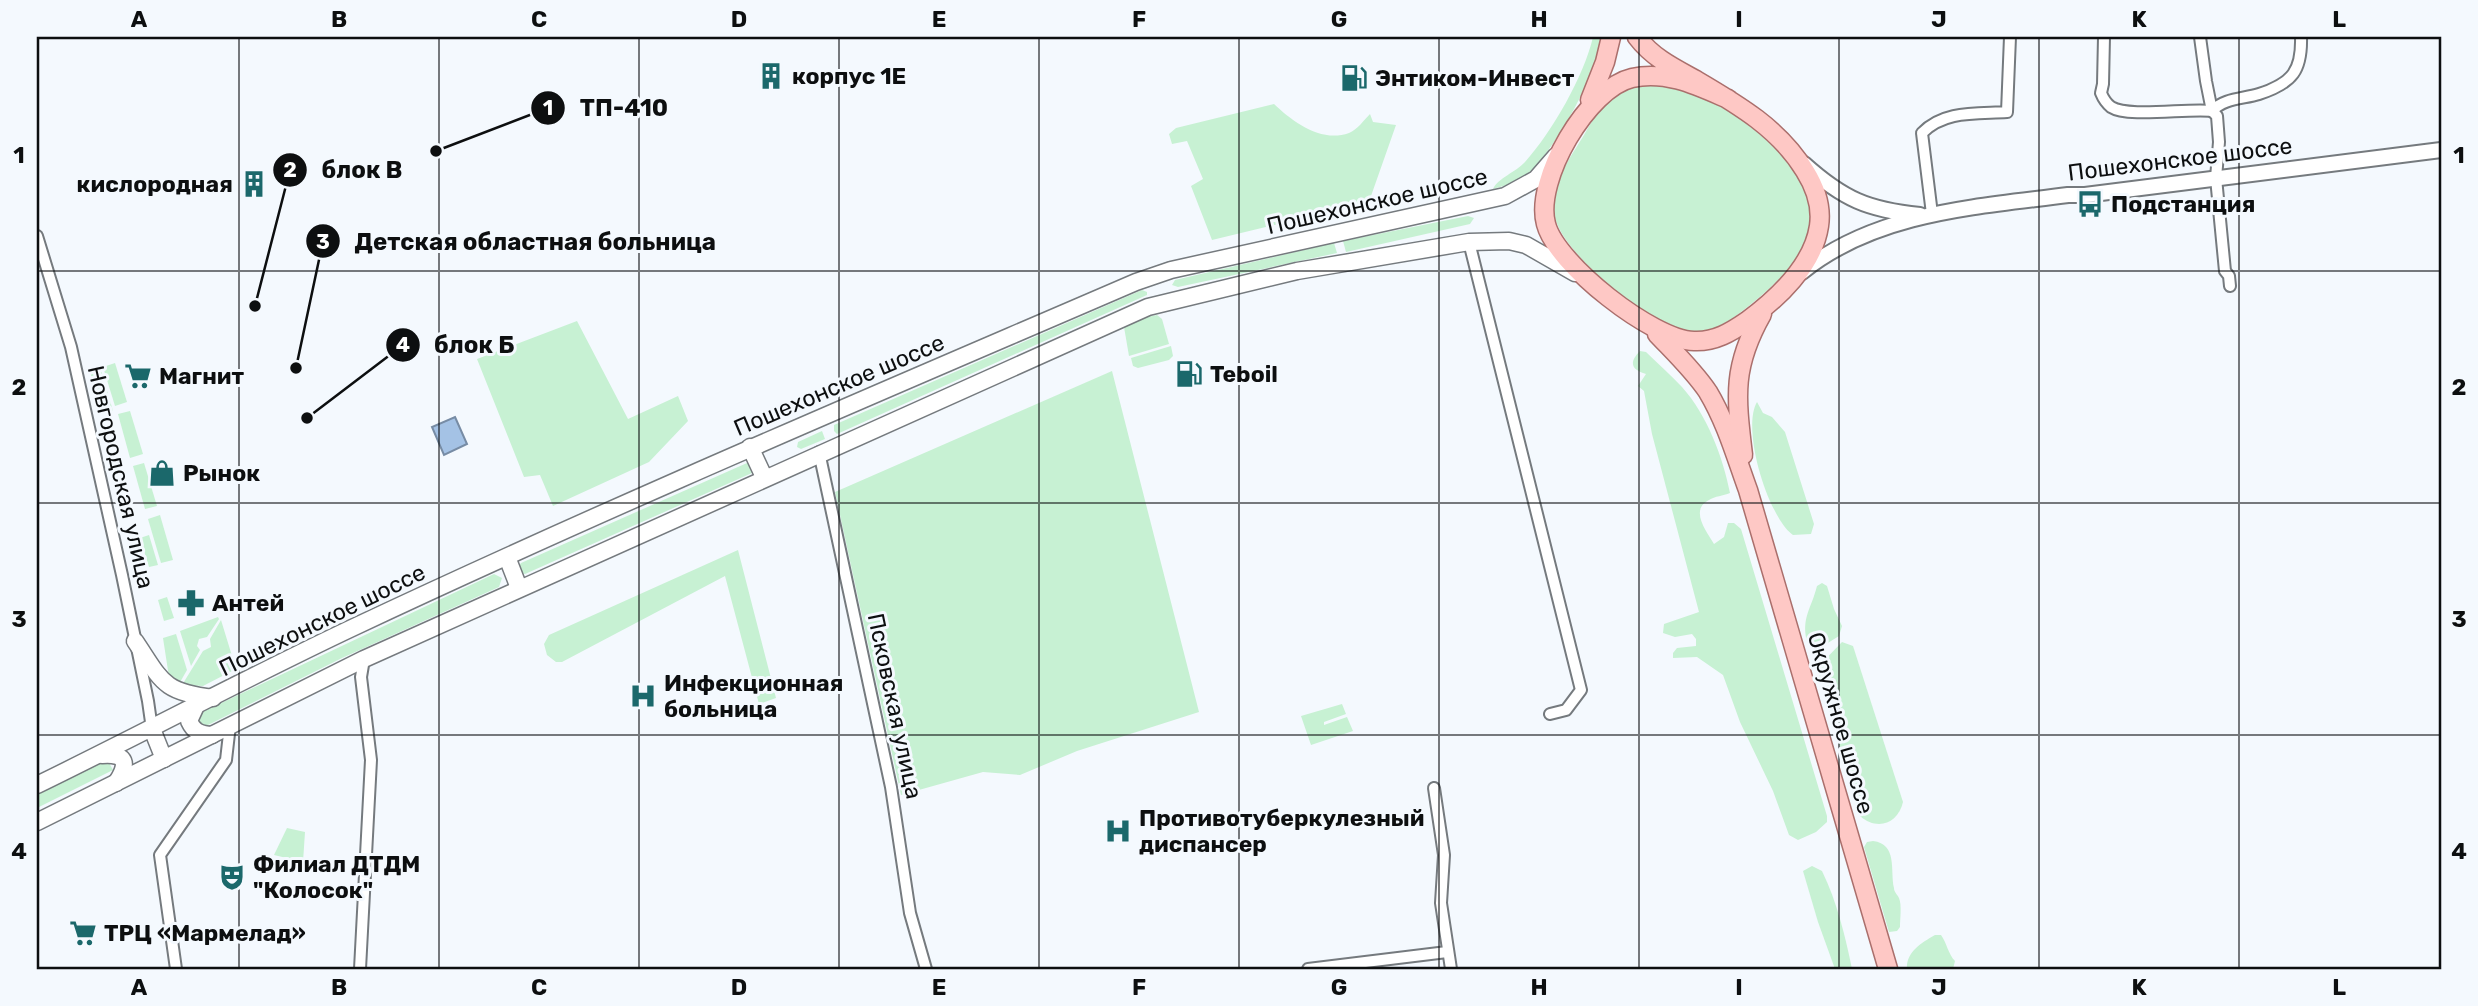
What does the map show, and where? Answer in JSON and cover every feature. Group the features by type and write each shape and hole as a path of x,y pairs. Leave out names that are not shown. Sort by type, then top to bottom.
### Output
{"main road":[{"name":"Окружное шоссе","path":"1583,117 1601,76 1611,37"},
{"name":"Окружное шоссе","path":"1637,37 1652,54 1728,99 1768,128 1796,156 1815,191 1820,221 1813,246 1793,280 1767,306 1732,331 1712,340 1693,341 1676,339 1649,326"},
{"name":"Окружное шоссе","path":"1728,99 1671,78 1640,77 1608,88 1583,117 1562,149 1546,198 1546,224 1563,253 1591,282 1649,326 1709,393 1748,490 1888,969"},
{"name":"Пошехонское шоссе","path":"37,785 350,629 507,557 750,447 1159,274 1505,196 1536,179 1562,149"},
{"path":"37,822 364,659 819,452 1148,307 1321,267 1469,242 1509,241 1526,245 1591,282"},
{"path":"1159,274 1168,301"},
{"name":"Окружное шоссе","path":"1748,490 1739,418 1738,374 1744,350 1767,306"},
{"path":"750,447 764,477"},
{"path":"507,557 519,588"},
{"path":"135,640 170,689 213,698"},
{"path":"195,708 189,721 192,729 200,734 212,734"},
{"path":"152,729 164,760"},
{"path":"99,755 114,754 122,758 124,772 116,783"}],"street":[{"path":"1928,215 1922,133 1931,123 1952,115 2007,112 2010,37"},
{"path":"2104,37 2101,93 2112,107 2125,112 2197,109 2212,111"},
{"path":"2200,37 2212,111 2217,116 2219,142 2216,178 2225,271 2229,276 2230,286"},
{"path":"2212,111 2218,104 2259,94 2296,72 2301,62 2301,37"},
{"name":"Пошехонское шоссе","path":"1928,215 2441,149"},
{"path":"1796,156 1836,190 1854,200 1888,212 1928,215"},
{"path":"1793,280 1842,245 1928,215"},
{"name":"Новгородская улица","path":"37,236 71,347 152,729"},
{"path":"1469,242 1581,690 1566,710 1550,714"},
{"name":"Псковская улица","path":"819,452 891,787 910,912 926,969"},
{"path":"360,969 371,760 361,677 364,659"},
{"path":"176,969 160,855 226,760 230,725"},
{"path":"1434,788 1444,855 1441,903 1451,969"},
{"path":"1308,969 1447,952"}],"green space":[{"path":"1593,37 1602,37 1593,70 1575,108 1553,143 1528,174 1493,189 1525,162 1546,135 1575,86"},
{"path":"1656,83 1692,92 1710,100 1752,128 1790,165 1803,185 1810,206 1810,227 1806,241 1781,277 1737,315 1705,331 1683,331 1667,325 1627,300 1587,265 1571,246 1559,229 1554,213 1555,192 1562,172 1604,104 1619,92"},
{"path":"1274,104 1299,124 1328,135 1352,132 1370,114 1373,122 1396,125 1371,196 1358,205 1212,240 1191,186 1203,179 1187,141 1172,144 1169,134 1176,128"},
{"path":"1468,216 1474,218 1470,224 1346,252 1343,241"},
{"path":"1334,243 1337,253 1178,287 1172,285 1175,280"},
{"path":"1142,290 1147,292 1147,295 837,434 834,431 834,425"},
{"path":"1157,315 1162,319 1169,344 1129,356 1124,327 1141,318"},
{"path":"577,321 628,419 678,396 688,421 649,462 553,506 540,475 524,477 477,359"},
{"path":"1171,346 1173,356 1169,360 1138,368 1133,366 1131,358"},
{"path":"1640,351 1646,352 1691,398 1713,437 1723,465 1730,493 1703,504 1700,509 1701,521 1714,544 1724,537 1728,523 1734,523 1741,529 1827,816 1827,822 1816,832 1798,840 1789,835 1773,791 1740,722 1723,675 1697,657 1673,658 1677,648 1696,646 1696,639 1692,634 1675,637 1663,633 1664,624 1699,612 1652,434 1644,391 1638,386 1646,374 1633,366"},
{"path":"115,363 127,402 115,406 103,367"},
{"path":"100,367 113,411 103,414 90,372"},
{"path":"1112,371 1199,712 1077,751 1020,775 983,772 901,795 835,492"},
{"path":"1757,402 1763,413 1772,417 1785,432 1814,524 1811,534 1793,535 1784,525 1766,492 1752,432"},
{"path":"130,411 143,454 130,458 118,414"},
{"path":"822,431 825,439 801,449 797,447 798,442"},
{"path":"144,463 157,506 145,509 133,466"},
{"path":"751,463 755,469 752,473 525,574 521,573 518,567 521,563"},
{"path":"160,515 173,560 161,563 148,519"},
{"path":"149,535 158,565 149,567 140,538"},
{"path":"738,550 776,698 759,704 725,576 562,662 556,662 547,655 544,644 549,635"},
{"path":"494,574 502,578 499,587 342,658 202,728 196,715"},
{"path":"1822,583 1827,586 1842,626 1839,636 1815,651 1808,645 1805,628 1817,586"},
{"path":"167,597 174,618 164,621 158,600"},
{"path":"218,617 207,637 199,639 197,646 200,650 191,666 180,631"},
{"path":"221,620 236,669 203,686 182,685 203,651 211,647 210,639"},
{"path":"176,634 187,670 179,684 169,677 163,638"},
{"path":"1842,642 1853,646 1903,802 1897,816 1886,823 1873,823 1860,816 1817,668"},
{"path":"1342,704 1346,714 1324,722 1324,725 1347,717 1353,731 1311,745 1301,716"},
{"path":"107,759 113,770 37,808 37,794"},
{"path":"287,828 305,832 303,862 274,855"},
{"path":"1867,842 1881,843 1890,853 1894,889 1900,904 1900,927 1897,931 1889,932 1864,847"},
{"path":"1812,866 1822,871 1832,895 1852,969 1835,969 1803,871"},
{"path":"1935,935 1941,935 1943,938 1955,961 1953,969 1907,969 1912,953"}],"water":[{"path":"455,417 467,444 444,455 432,427"}],"place":[{"name":"корпус 1Е","path":"771,76"},
{"name":"Энтиком-Инвест","path":"1354,78"},
{"name":"ТП-410","path":"436,151"},
{"name":"кислородная","path":"254,184"},
{"name":"Подстанция","path":"2090,204"},
{"name":"блок В","path":"255,306"},
{"name":"Детская областная больница","path":"296,368"},
{"name":"Teboil","path":"1189,374"},
{"name":"Магнит","path":"138,376"},
{"name":"блок Б","path":"307,418"},
{"name":"Рынок","path":"162,473"},
{"name":"Антей","path":"191,603"},
{"name":"Инфекционная больница","path":"643,696"},
{"name":"Противотуберкулезный диспансер","path":"1118,831"},
{"name":"Филиал ДТДМ \"Колосок\"","path":"232,877"},
{"name":"ТРЦ «Мармелад»","path":"83,933"}]}
